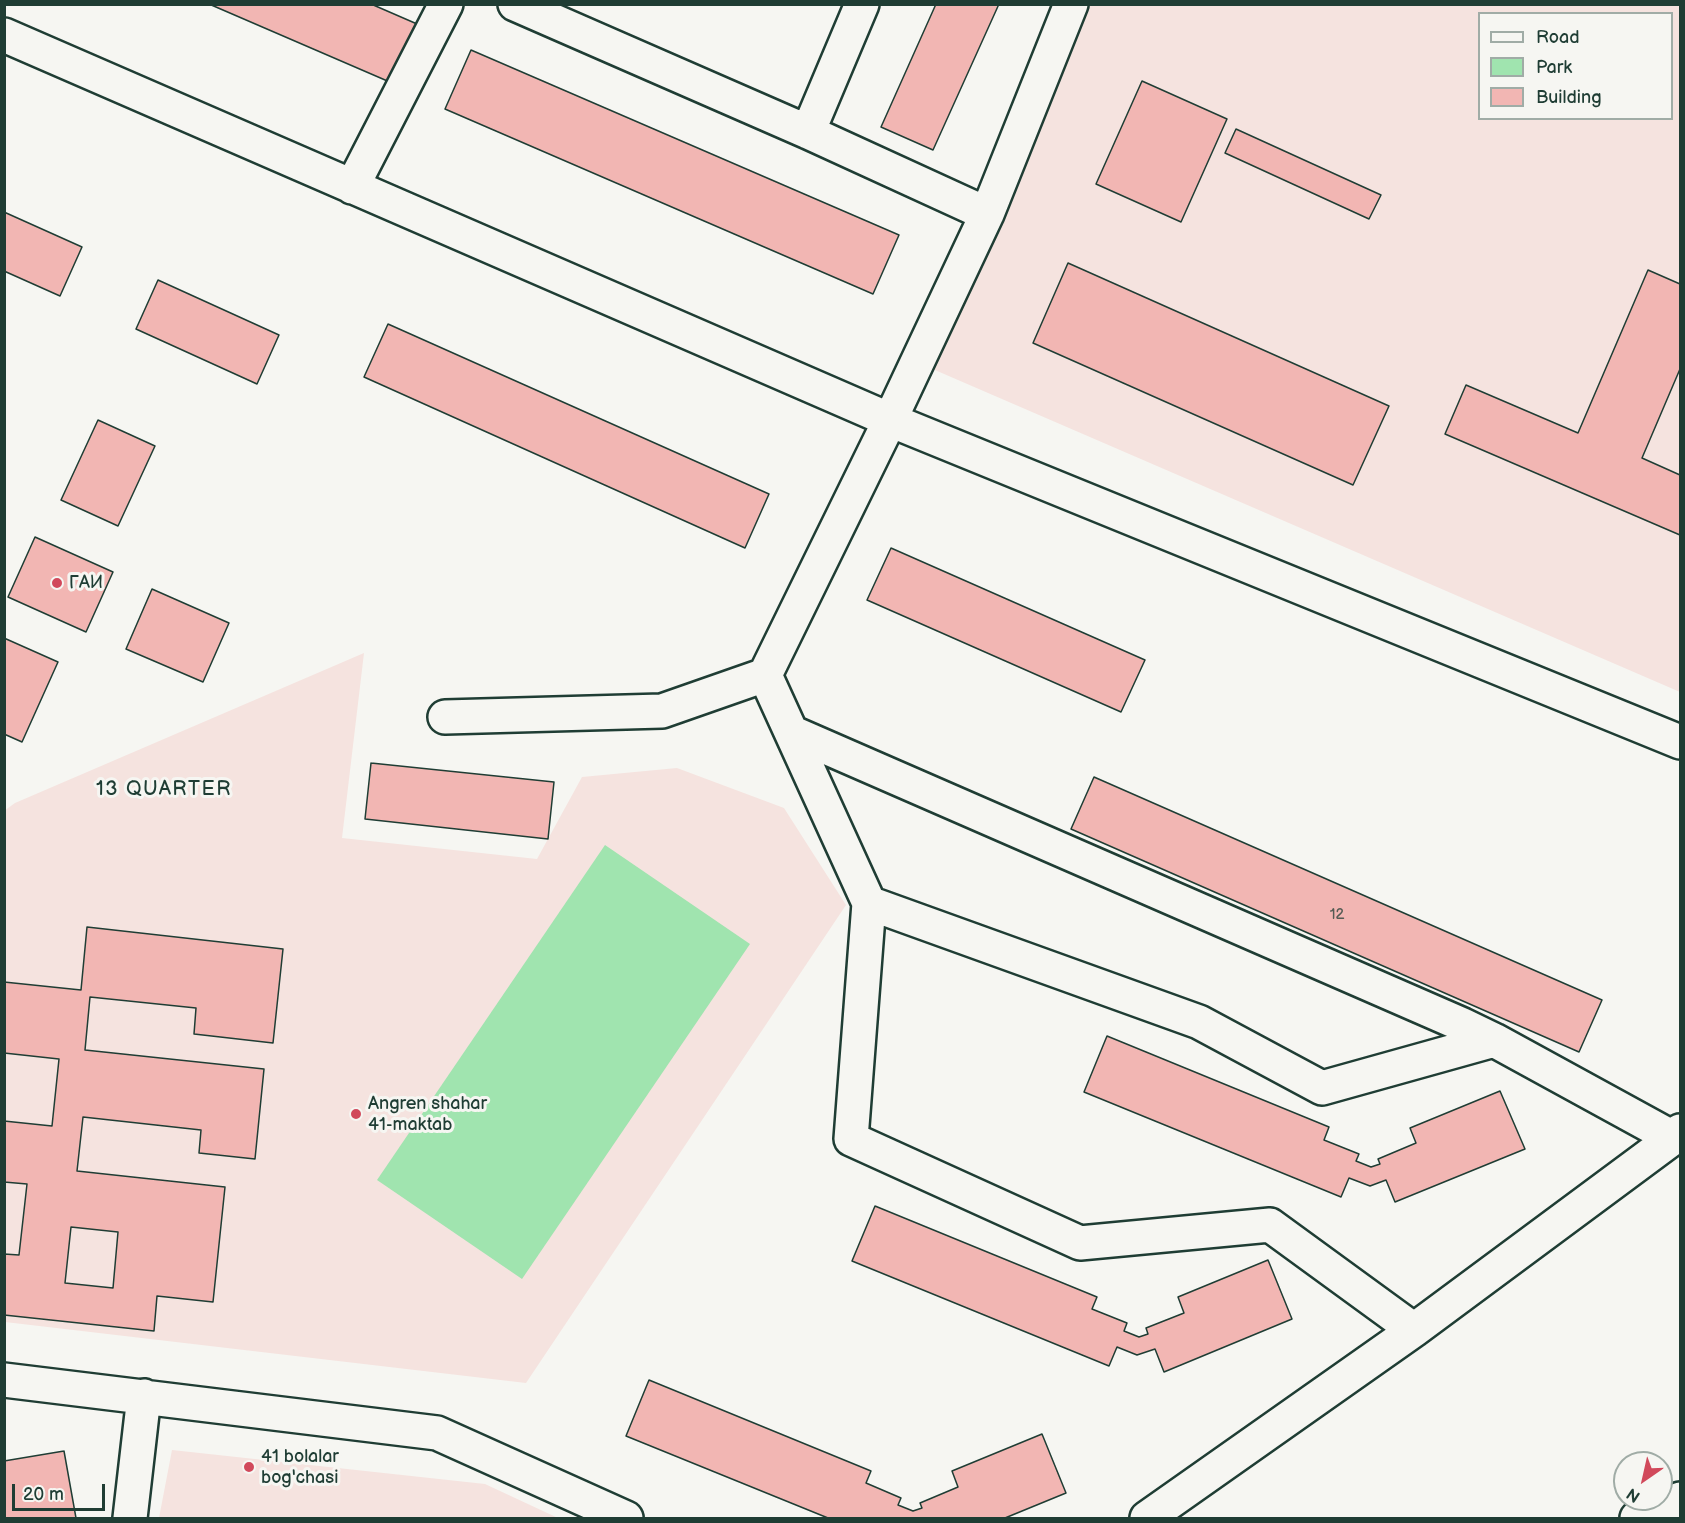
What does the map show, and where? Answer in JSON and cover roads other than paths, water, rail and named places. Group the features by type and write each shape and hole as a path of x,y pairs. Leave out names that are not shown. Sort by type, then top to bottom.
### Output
{"street":[{"path":"352,187 446,4"},
{"path":"515,4 808,132 987,214"},
{"path":"808,132 862,4"},
{"path":"445,717 662,711 765,675 891,420 987,214 1071,4"},
{"path":"4,35 891,420 1680,742"},
{"path":"765,675 869,903 851,1139 1080,1243 1270,1225 1414,1330"},
{"path":"791,732 1494,1040 1677,1135 1414,1330 1147,1518"},
{"path":"869,903 1199,1022 1323,1088 1494,1040"},
{"path":"4,1380 437,1433 626,1518"},
{"path":"130,1518 144,1396"},
{"path":"1637,1518 1680,1499"}],"place":[{"name":"ГАИ","path":"57,583"},
{"name":"Angren shahar 41-maktab","path":"356,1114"},
{"name":"41 bolalar bog'chasi","path":"249,1467"}],"district":[{"name":"13 QUARTER","path":"164,790"}]}
